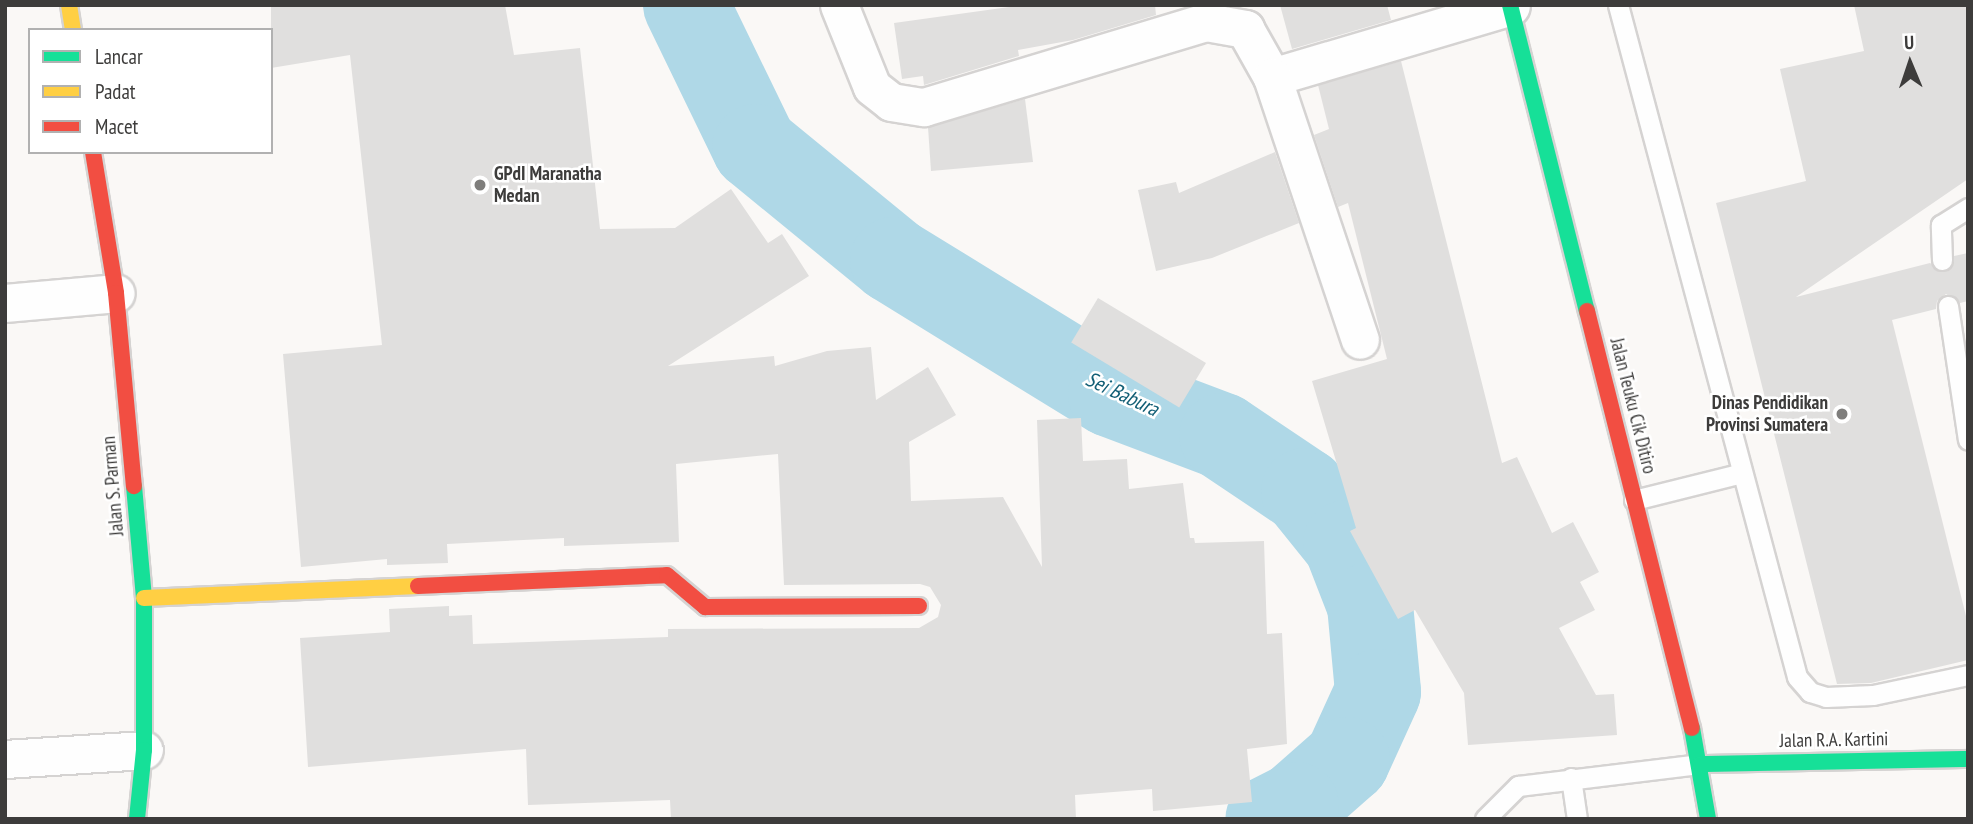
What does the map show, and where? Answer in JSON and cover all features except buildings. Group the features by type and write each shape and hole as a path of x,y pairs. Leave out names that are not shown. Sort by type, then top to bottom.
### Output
{"street":[{"path":"69,5 73,28"},
{"path":"839,5 872,87 891,102 923,107 1206,22 1245,29 1272,77 1360,340"},
{"path":"1272,77 1511,6"},
{"name":"Jalan Teuku Cik Ditiro","path":"1511,6 1701,764 1708,819"},
{"name":"Jalan S. Parman","path":"93,154 116,293 144,598 144,750 137,819"},
{"path":"5,303 116,293"},
{"path":"144,598 667,575 705,607 919,606"},
{"path":"5,759 144,750"},
{"name":"Jalan R.A. Kartini","path":"1701,764 1968,759"}],"lane":[{"path":"1511,6 1523,5"},
{"path":"1618,5 1797,677 1810,692 1826,697 1873,695 1968,675"},
{"path":"1942,260 1941,225 1968,208"},
{"path":"1948,306 1968,440"},
{"path":"1634,500 1742,473"},
{"path":"1485,819 1518,786 1701,764"},
{"path":"1571,778 1577,819"}],"waterway":[{"name":"Sei Babura","path":"686,5 755,147 893,260 1111,394 1222,436 1304,491 1346,543 1370,605 1378,692 1347,760 1296,805 1268,819"}],"traffic: fast":[{"path":"1510,5 1587,311"},
{"path":"134,486 144,598 144,750 137,819"},
{"path":"1692,728 1708,819"},
{"path":"1701,764 1968,759"}],"traffic: slow":[{"path":"69,5 73,28"},
{"path":"144,598 418,586"}],"traffic: jam":[{"path":"93,154 116,293 134,486"},
{"path":"1587,311 1692,728"},
{"path":"418,586 667,575 705,607 919,606"}],"place":[{"name":"GPdI Maranatha Medan","path":"480,185"},
{"name":"Dinas Pendidikan Provinsi Sumatera","path":"1842,414"}]}
